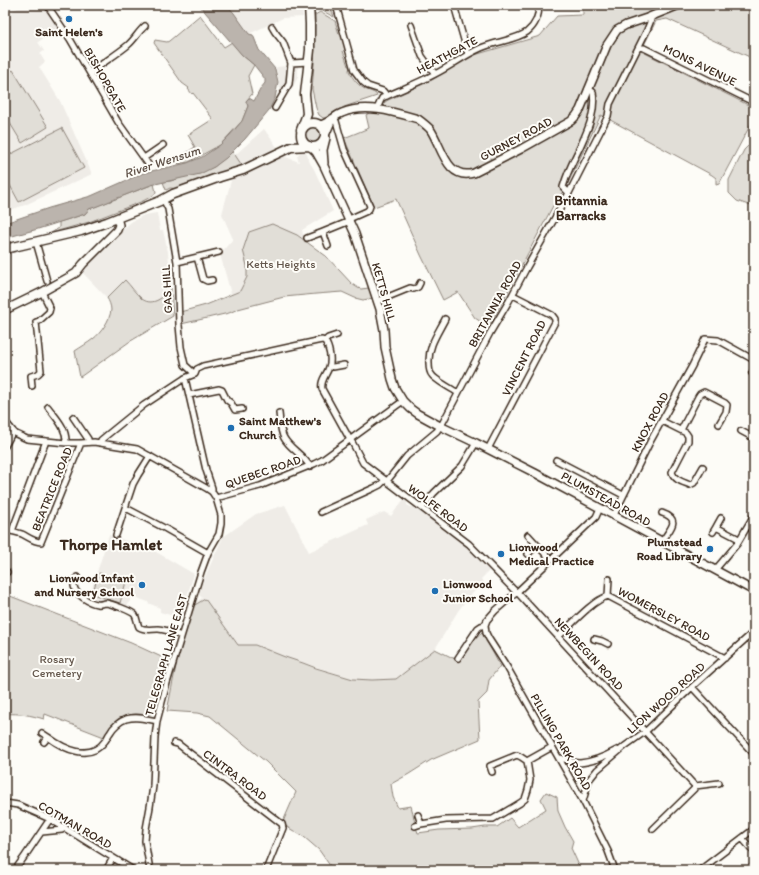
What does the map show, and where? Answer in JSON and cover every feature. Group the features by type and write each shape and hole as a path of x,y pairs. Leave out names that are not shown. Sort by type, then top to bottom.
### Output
{"main road":[{"path":"309,5 309,62 305,94 307,116 301,132 303,142 310,147"},
{"name":"GURNEY ROAD","path":"319,124 325,124 334,120 340,113 361,109 377,109 418,119 430,130 452,168 460,174 469,174 488,166 566,125 580,110 607,44 617,30 626,25 679,5"},
{"path":"307,86 312,116 323,128 326,135"},
{"path":"5,249 81,232 173,194 243,170 291,147 319,146 323,143 334,120"},
{"path":"291,147 307,124 319,124"},
{"name":"KETTS HILL","path":"324,166 323,150 326,135"},
{"name":"KETTS HILL","path":"310,147 316,152 324,166 357,240 378,301 384,330 389,369 395,388 403,401 411,409 442,427"},
{"path":"5,310 76,273 117,230 119,225 117,218"},
{"name":"PLUMSTEAD ROAD","path":"442,427 488,449 614,515 754,592"}],"street":[{"name":"BISHOPGATE","path":"47,5 70,39 118,122 148,164"},
{"path":"336,5 354,70 368,86 383,91 387,96"},
{"path":"454,5 468,54"},
{"name":"HEATHGATE","path":"377,109 381,100 387,96 435,74 468,54 488,45 526,33 538,19 539,5"},
{"name":"BRITANNIA ROAD","path":"321,512 380,485 407,456 442,427 458,393 490,333 513,295 527,267 569,193 608,116 610,104 647,30 651,16"},
{"path":"412,25 422,56 435,74"},
{"path":"90,73 129,44 145,26"},
{"path":"272,27 283,42 291,63 289,84 275,108"},
{"name":"MONS AVENUE","path":"639,47 644,48 752,101"},
{"path":"291,63 309,62"},
{"path":"569,193 563,187 592,117 594,99 592,92 588,89"},
{"path":"307,238 367,211 370,206 337,134 334,120"},
{"path":"144,158 163,145"},
{"name":"GAS HILL","path":"164,199 168,209 177,262 181,347 185,365 195,374"},
{"path":"323,232 328,246"},
{"path":"36,242 47,281"},
{"path":"177,262 219,252"},
{"path":"197,257 203,279 207,281 212,280"},
{"path":"378,301 410,288 418,287 420,283"},
{"path":"32,386 31,376 38,374 41,371 36,322 49,312 50,308 42,292"},
{"name":"VINCENT ROAD","path":"488,449 555,322 552,315 513,295"},
{"path":"445,319 430,348 430,372 432,377 458,393"},
{"path":"100,443 101,440 144,405 186,378 195,374 197,369 203,366 327,339 337,335"},
{"path":"327,339 330,366 333,367 344,365"},
{"name":"KNOX ROAD","path":"614,515 705,339 718,340 754,360"},
{"name":"WOLFE ROAD","path":"330,366 321,385 322,389 363,463 469,544 517,592"},
{"path":"186,378 212,492"},
{"path":"190,395 219,389 222,390 227,400 231,403 235,410 242,409"},
{"path":"681,430 698,397 704,392 727,405 724,420 719,424"},
{"name":"QUEBEC ROAD","path":"13,431 27,439 66,443 100,443 137,449 212,492 216,498 260,486 322,460 403,401"},
{"path":"48,408 61,424 65,433 66,443"},
{"path":"279,413 284,439 310,466"},
{"path":"73,416 88,439 88,442"},
{"path":"662,420 686,433 688,436 688,441 673,470 672,475 690,485 694,483 703,470"},
{"path":"5,421 13,431 5,446"},
{"path":"741,431 754,438"},
{"path":"5,530 12,531 46,441"},
{"name":"BEATRICE ROAD","path":"12,531 37,542 41,542 81,443"},
{"path":"422,508 434,493 462,466 476,443"},
{"path":"116,535 133,484 150,456"},
{"path":"561,460 623,495"},
{"name":"TELEGRAPH LANE EAST","path":"150,870 145,841 153,786 157,721 166,683 178,649 180,636 201,572 208,554 219,534 221,515 216,498"},
{"path":"126,508 166,529 208,554"},
{"path":"458,658 476,630 481,626 485,626 490,616 596,516 600,508"},
{"path":"662,542 673,525 672,519 666,512"},
{"path":"721,518 715,530 739,539"},
{"path":"715,570 753,518"},
{"path":"528,535 550,559"},
{"path":"528,554 537,545"},
{"path":"77,577 74,587 82,598 98,604 105,603 132,613 135,616 139,627 142,629 157,629 180,636"},
{"path":"608,596 609,579"},
{"name":"NEWBEGIN ROAD","path":"517,592 559,636 695,786"},
{"name":"WOMERSLEY ROAD","path":"559,636 595,602 602,597 608,596 725,658"},
{"name":"PILLING PARK ROAD","path":"485,626 489,639 507,667 583,801 608,851 615,870"},
{"name":"LION WOOD ROAD","path":"583,801 589,780 597,770 625,746 646,731 754,631"},
{"path":"594,639 608,644"},
{"path":"692,687 754,754"},
{"path":"42,733 46,740 62,747 87,752 101,746 115,727 122,721 136,717 157,721"},
{"name":"CINTRA ROAD","path":"174,743 178,744 282,824 283,828 266,870"},
{"name":"LION WOOD ROAD","path":"559,759 561,758 580,763 605,756 625,746"},
{"path":"527,761 552,747"},
{"path":"415,826 446,820 493,819 524,799 530,780 527,761 517,755 490,766 492,772"},
{"path":"652,829 694,790 695,786 719,783"},
{"name":"COTMAN ROAD","path":"5,803 18,805 50,819 133,870"},
{"path":"418,815 421,824"},
{"path":"15,870 50,819"},
{"path":"42,832 62,830 65,828"},
{"path":"700,870 754,829"},
{"path":"742,838 754,852"},
{"path":"106,870 113,858"}],"shaded area":[{"path":"22,5 43,5 60,28 38,42 44,51 40,54 45,62 39,67 60,101 92,174 25,205 7,211 5,210 5,16"},
{"path":"199,5 227,5 249,34 253,35 259,50 275,69 278,82 275,98 269,110 245,139 226,158 214,167 200,174 151,185 89,209 85,214 5,238 5,223 91,196 143,173 187,163 202,157 220,145 242,121 248,106 246,101 249,98 254,101 265,83 265,79"},
{"path":"227,5 302,5 303,17 283,18 249,34"},
{"path":"298,65 298,77 293,87 279,88 276,67"},
{"path":"264,129 277,147 243,167 235,155"},
{"path":"301,151 306,152 333,211 302,230 304,240 297,235 243,250 247,266 247,277 240,291 231,294 220,254 233,239 222,214 232,177 254,171 283,156 299,162 297,156"},
{"path":"157,213 160,230 163,230 168,252 171,288 167,294 158,301 150,302 142,299 125,280 107,298 82,272 131,222 144,215"},
{"path":"404,499 407,502 407,505 411,507 414,506 464,545 489,571 481,579 484,582 467,599 458,611 435,649 396,679 353,679 285,657 255,645 238,645 205,599 193,606 194,603 202,598 198,594 223,537 256,514 285,505 309,552 368,525 366,520 384,512 391,516"},
{"name":"Lionwood Infant and Nursery School","path":"109,535 151,549 194,574 180,618 160,612 160,608 132,596 127,607 109,601 97,601 89,597"}],"green space":[{"path":"316,5 333,5 334,10 332,11 334,17 319,9"},
{"path":"583,5 754,5 754,59 667,19 656,21 641,51 754,108 754,118 719,184 716,185 716,178 712,175 601,115 565,189 555,202 489,327 475,318 458,292 443,300 396,199 374,207 344,138 369,128 366,115 388,100 432,80 471,56 540,36 557,16 583,15"},
{"path":"320,12 335,21 346,49 343,51 348,66 350,66 349,71 352,77 361,86 375,93 377,96 344,107 327,118 323,118 319,115 312,89 315,15"},
{"path":"200,15 224,47 232,42 242,55 254,65 248,76 252,94 246,101 248,106 242,121 220,145 189,162 178,164 176,160 195,147 188,135 213,119 193,93 192,94 188,89 189,88 182,83 154,43 155,40 169,41"},
{"path":"13,70 48,127 22,143 5,115 5,75"},
{"path":"313,126 319,129 322,135 319,141 313,144 307,141 304,135 307,129"},
{"path":"62,128 84,168 19,202 5,176 5,157"},
{"path":"754,140 754,207 737,201 729,193 729,180 744,150"},
{"path":"232,152 243,167 179,189 170,188 166,190 163,182 171,181 214,167"},
{"path":"154,184 156,192 154,195 143,201 89,222 51,233 59,228 59,222 85,214 89,209"},
{"name":"Ketts Heights","path":"272,224 297,235 326,256 352,284 361,289 369,288 373,298 363,300 342,292 284,297 238,309 229,313 181,324 180,312 206,305 240,291 247,277 247,266 243,250 249,232"},
{"path":"125,280 142,299 150,302 162,298 171,288 173,316 129,342 80,377 75,351 93,339 102,330 109,318 111,310 107,298"},
{"path":"99,573 126,582 120,603 92,594"},
{"name":"Rosary Cemetery","path":"5,594 131,643 170,661 157,711 149,715 131,714 121,718 113,724 104,737 45,714 44,719 34,716 5,714"},
{"path":"205,599 238,645 255,645 316,668 353,679 396,679 435,649 457,660 482,632 500,666 489,680 487,693 478,702 480,739 431,760 391,784 393,797 398,808 411,806 418,833 439,830 497,827 510,818 518,827 546,809 541,799 546,792 557,797 558,811 573,841 571,848 581,870 333,870 319,850 304,837 282,824 296,792 266,762 210,716 197,713 167,711 179,651 193,606"}],"place":[{"name":"Saint Helen's","path":"69,19"},
{"name":"Saint Matthew's Church","path":"231,428"},
{"name":"Plumstead Road Library","path":"710,549"},
{"name":"Lionwood Medical Practice","path":"501,554"},
{"name":"Lionwood Infant and Nursery School","path":"142,585"},
{"name":"Lionwood Junior School","path":"435,591"}],"district":[{"name":"Britannia Barracks","path":"581,208"},
{"name":"Thorpe Hamlet","path":"111,544"}],"water label":[{"name":"River Wensum","path":"162,161"}]}
